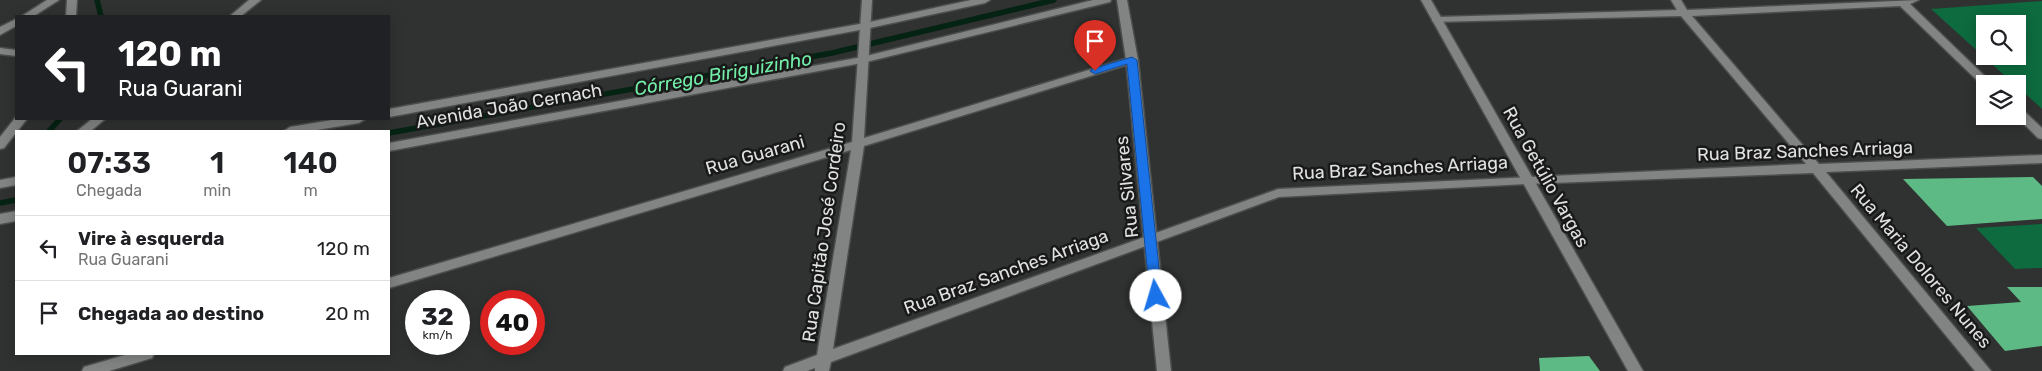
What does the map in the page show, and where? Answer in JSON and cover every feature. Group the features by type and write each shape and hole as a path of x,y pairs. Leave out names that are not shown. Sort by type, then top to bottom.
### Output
{"street":[{"path":"29,15 54,0"},
{"path":"71,15 72,0"},
{"path":"236,15 256,0"},
{"name":"Rua Capitão José Cordeiro","path":"823,365 858,144 867,0"},
{"name":"Avenida João Cernach","path":"390,113 864,32 985,0"},
{"name":"Avenida João Cernach","path":"390,147 863,57 1106,0"},
{"name":"Rua Silvares","path":"1122,0 1132,60 1164,371"},
{"name":"Rua Getúlio Vargas","path":"1426,0 1636,371"},
{"name":"Rua Maria Dolores Nunes","path":"1676,0 1684,13 1817,169 1984,371"},
{"path":"1438,20 1684,13 1914,0"},
{"path":"1900,2 1978,75"},
{"path":"0,32 15,23"},
{"path":"0,51 15,53"},
{"name":"Rua Guarani","path":"390,283 858,144 1132,60"},
{"path":"0,145 20,120"},
{"path":"84,130 98,120"},
{"path":"296,130 352,120"},
{"path":"2026,120 2042,135"},
{"name":"Rua Braz Sanches Arriaga","path":"790,371 823,365 1150,239 1278,193 1527,180 2042,159"},
{"path":"0,184 15,181"},
{"path":"0,219 15,216"},
{"path":"89,371 144,355"}],"green space":[{"path":"2042,1 2042,109 2026,94 2026,75 2004,75 1993,65 2026,65 2026,15 1976,15 1976,50 1931,9"},
{"path":"2042,224 2042,268 2015,269 1976,228"}],"building":[{"path":"2033,177 2042,186 2042,219 1947,226 1903,179"},
{"path":"2007,287 2042,287 2042,346 2005,351 1967,306 2021,302"},
{"path":"1589,356 1600,371 1540,371 1539,358"}],"waterway":[{"path":"97,0 101,15"},
{"name":"Córrego Biriguizinho","path":"390,133 832,53 1054,0"},
{"path":"50,130 59,120"},
{"name":"Córrego Biriguizinho","path":"0,203 15,200"}],"route":[{"path":"1095,71 1132,60 1156,296"}]}
